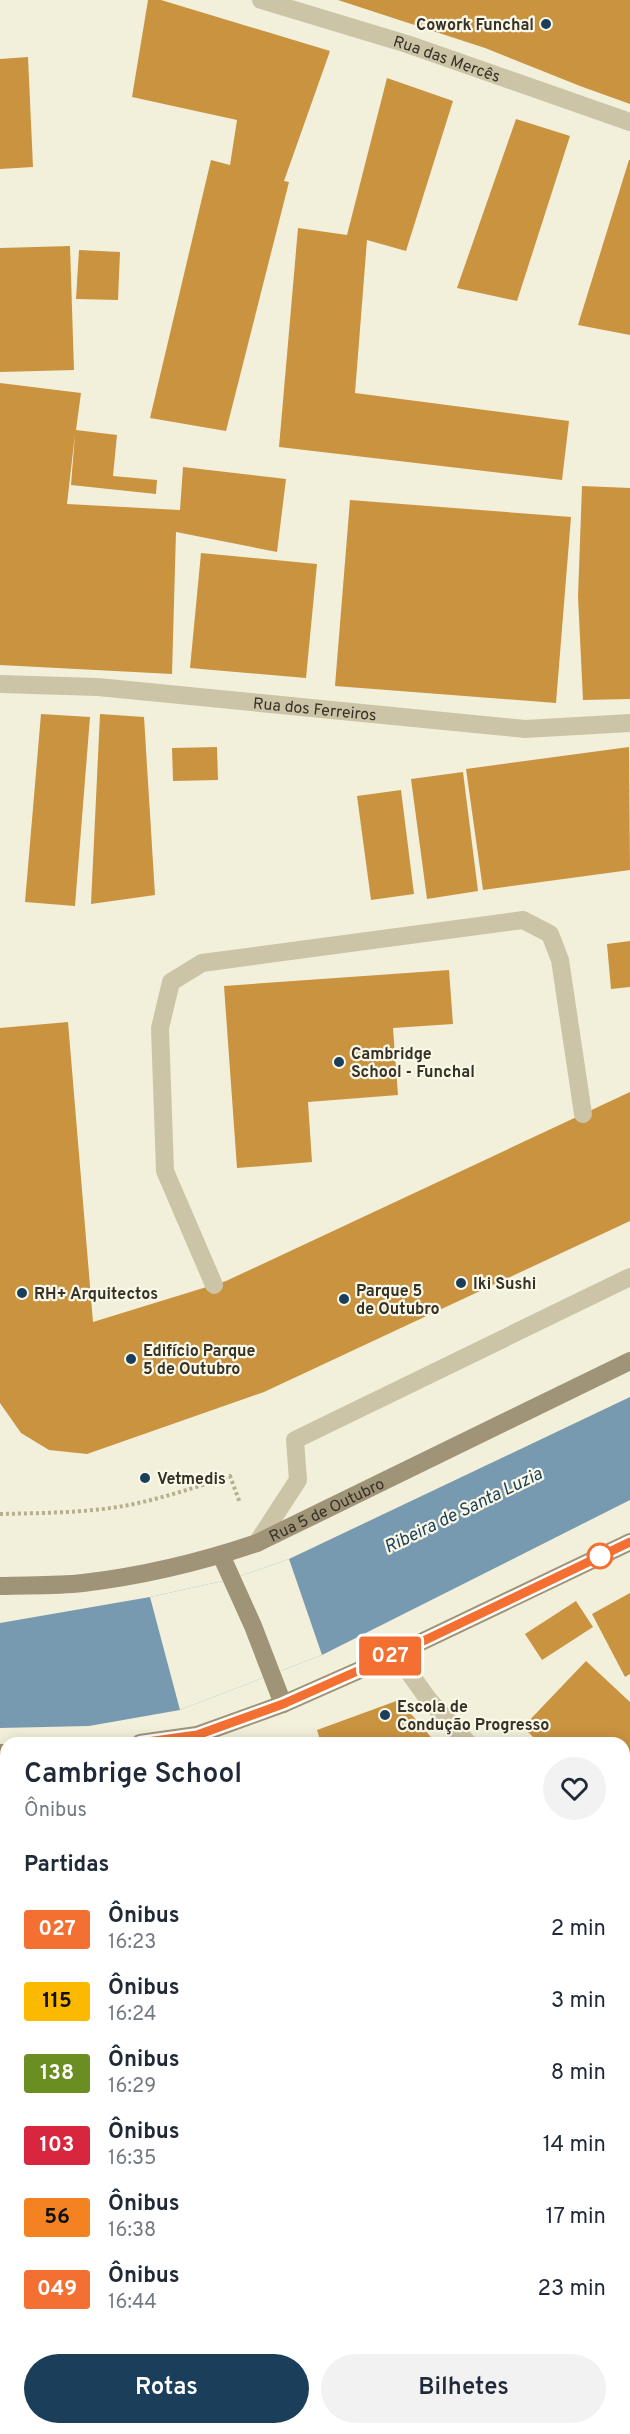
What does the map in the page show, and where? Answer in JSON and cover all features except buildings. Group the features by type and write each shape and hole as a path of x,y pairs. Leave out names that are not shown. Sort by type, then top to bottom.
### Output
{"main road":[{"name":"Rua 5 de Outubro","path":"0,1586 82,1583 157,1570 221,1555 257,1543 630,1361"},
{"path":"183,1737 197,1735 283,1704 396,1654 630,1542"},
{"path":"221,1555 254,1626 283,1704"}],"street":[{"name":"Rua das Mercês","path":"261,0 407,44 630,122"},
{"name":"Rua dos Ferreiros","path":"0,684 98,687 525,729 630,723"},
{"path":"214,1285 165,1171 160,1028 171,982 202,963 523,920 550,934 561,960 583,1114"},
{"path":"257,1543 298,1480 295,1440 630,1277"},
{"path":"396,1654 422,1691 463,1737"}],"path":[{"path":"0,1514 78,1511 127,1506 173,1495 230,1476 242,1509"}],"water":[{"name":"Ribeira de Santa Luzia","path":"630,1397 630,1500 322,1655 180,1710 89,1726 0,1728 0,1623 150,1597 232,1579 289,1559"}],"pier":[{"path":"289,1559 322,1655 180,1710 150,1597 232,1579"}],"bus line":[{"name":"027","path":"182,1737 197,1735 283,1704 396,1654 630,1542"}],"place":[{"name":"Cowork Funchal","path":"546,24"},
{"name":"Cambridge School - Funchal","path":"339,1062"},
{"name":"Iki Sushi","path":"461,1283"},
{"name":"RH+ Arquitectos","path":"22,1293"},
{"name":"Parque 5 de Outubro","path":"344,1299"},
{"name":"Edifício Parque 5 de Outubro","path":"131,1359"},
{"name":"Vetmedis","path":"145,1478"},
{"name":"Escola de Condução Progresso","path":"385,1715"}]}
